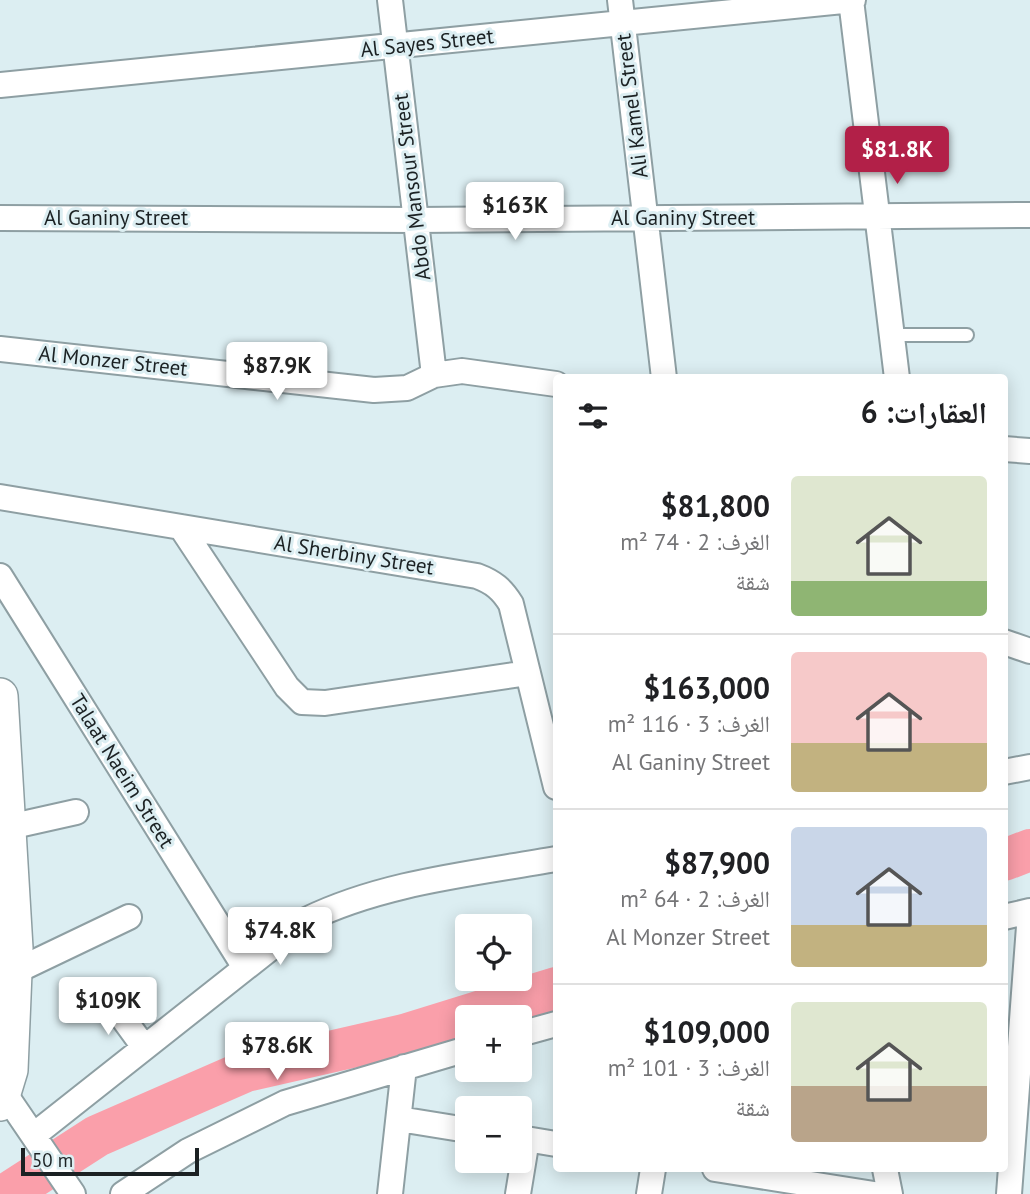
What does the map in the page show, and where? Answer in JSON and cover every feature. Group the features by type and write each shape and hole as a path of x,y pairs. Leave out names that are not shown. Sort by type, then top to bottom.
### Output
{"street":[{"name":"Abdo Mansour Street","path":"390,0 434,375"},
{"name":"Al Sayes Street","path":"0,85 395,46 621,12 852,0"},
{"path":"852,0 896,374"},
{"name":"Ali Kamel Street","path":"621,12 664,374"},
{"name":"Al Ganiny Street","path":"0,218 416,220 1030,215"},
{"name":"Al Monzer Street","path":"0,349 374,390 407,388 434,375 462,371 553,384"},
{"name":"Al Sherbiny Street","path":"0,497 477,576 492,582 503,591 511,604 553,775"},
{"path":"181,527 287,687 302,702 325,703 528,673"},
{"name":"Talaat Naeim Street","path":"0,576 244,966"},
{"path":"1008,643 1030,650"},
{"path":"0,696 9,827 13,1041 2,1092 73,1194"},
{"path":"1008,771 1030,767"},
{"path":"9,827 76,812"},
{"path":"39,1142 144,1047 306,920 340,904 376,892 553,860"},
{"path":"1008,916 1030,912 1009,1194"},
{"path":"10,956 129,917"},
{"path":"109,999 144,1047"},
{"path":"532,1031 553,1025"},
{"path":"123,1194 148,1187 188,1151 285,1103 455,1052"},
{"path":"390,1194 404,1067"},
{"path":"399,1119 455,1128"},
{"path":"532,1140 553,1144"},
{"path":"649,1194 653,1172"},
{"path":"730,1172 874,1194"},
{"path":"886,1172 890,1194"},
{"path":"518,1194 520,1173"}],"lane":[{"path":"891,335 967,335"}],"waterway":[{"path":"1008,858 1030,850"},
{"path":"7,1194 97,1136 246,1071 404,1035 553,989"}]}
